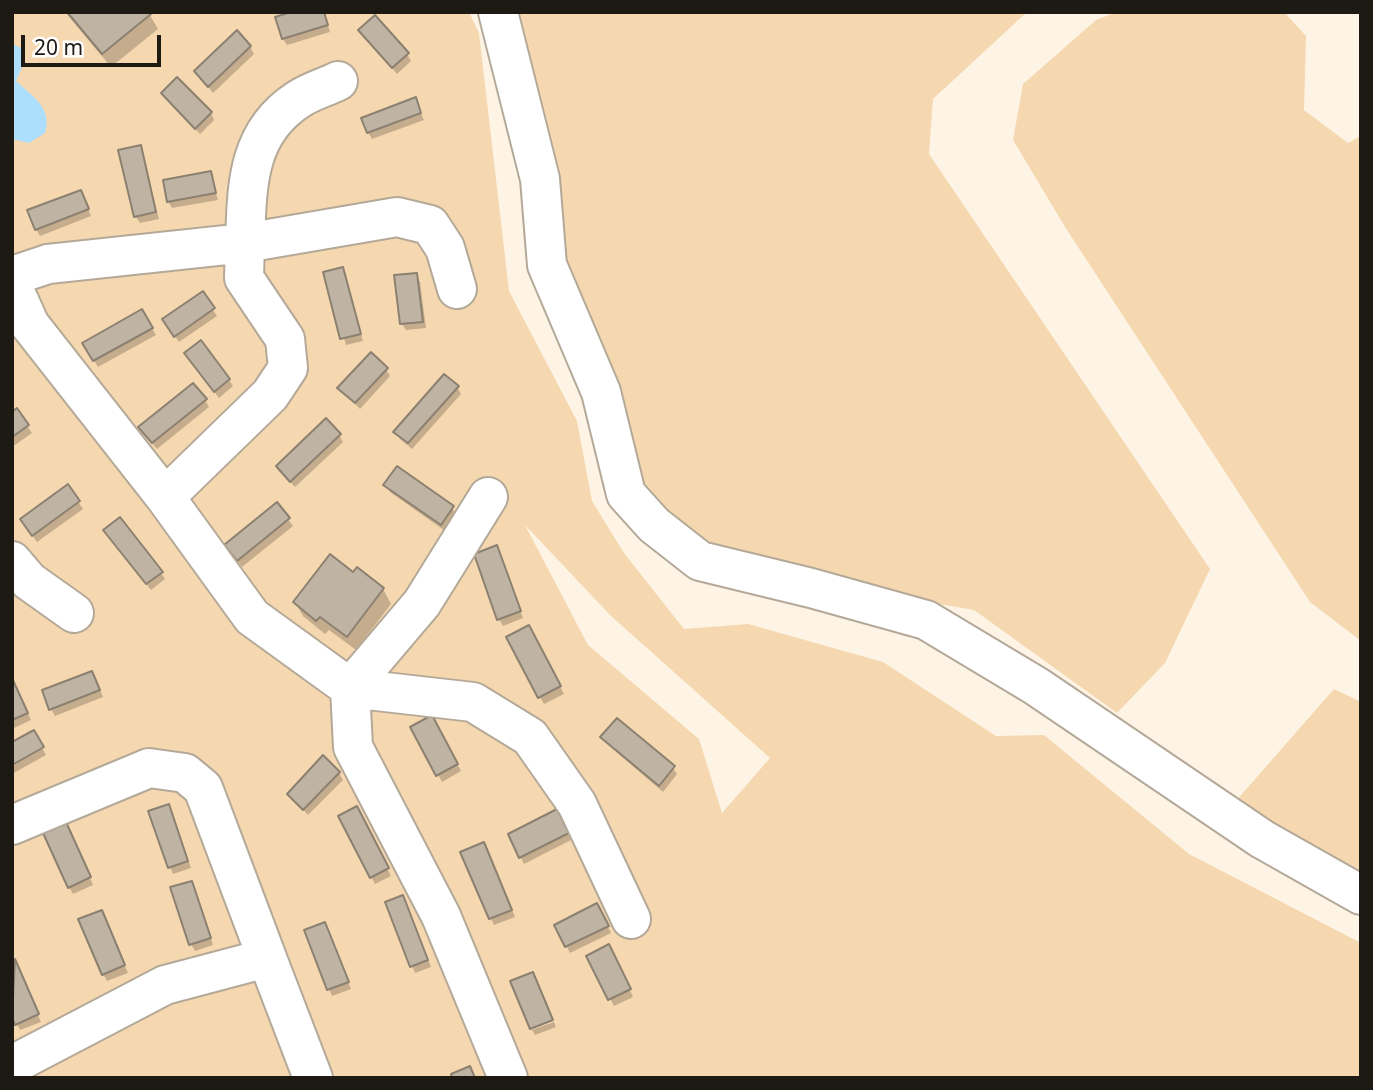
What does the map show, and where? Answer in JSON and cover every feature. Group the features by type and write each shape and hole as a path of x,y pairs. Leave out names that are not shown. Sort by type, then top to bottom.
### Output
{"street":[{"path":"498,12 540,179 547,265 601,392 626,494 654,525 699,561 926,620 1036,686 1262,839 1361,895"},
{"path":"165,497 270,395 288,368 285,339 244,278 247,175 265,132 298,99 338,81"},
{"path":"12,276 48,264 245,243 397,217 430,225 445,248 457,289"},
{"path":"12,285 30,326 165,497 252,617 350,688 473,702 530,737 577,804 631,919"},
{"path":"488,497 422,603 350,688 353,747 441,916 508,1078"},
{"path":"18,579 74,613"},
{"path":"12,825 149,768 185,773 203,788 313,1078"},
{"path":"12,1065 164,985 267,958"}],"shaded area":[{"path":"12,12 469,12 479,33 509,291 577,421 592,501 624,553 684,629 748,624 883,662 996,736 1044,735 1189,854 1361,943 1361,1078 12,1078","holes":["525,525 610,615 770,758 722,813 699,739 588,645"]},
{"path":"517,12 1027,12 933,99 929,154 1210,569 1165,663 1117,713 974,610 795,579 708,549 632,490 557,267"},
{"path":"1117,12 1284,12 1306,36 1304,110 1348,143 1361,136 1361,641 1310,602 1065,227 1013,140 1023,84 1096,20"},
{"path":"1334,689 1361,702 1361,872 1235,802"}],"water":[{"path":"13,44 22,49 25,60 16,81 40,103 46,116 45,133 29,143 12,139"}],"building":[{"path":"67,12 150,12 151,14 102,54"},
{"path":"291,12 324,12 328,25 282,39 275,17"},
{"path":"375,15 409,53 392,68 358,30"},
{"path":"237,30 251,46 208,87 194,71"},
{"path":"177,77 212,112 195,129 161,93"},
{"path":"416,97 421,113 367,133 361,118"},
{"path":"141,145 156,212 134,217 118,150"},
{"path":"211,171 216,193 167,202 163,180"},
{"path":"81,190 89,209 35,230 27,210"},
{"path":"343,267 361,334 340,339 323,272"},
{"path":"417,273 423,322 400,324 394,275"},
{"path":"203,291 215,308 174,337 162,319"},
{"path":"142,309 153,328 93,361 82,343"},
{"path":"201,340 230,379 214,392 184,353"},
{"path":"371,352 388,368 355,403 337,388"},
{"path":"444,374 459,386 408,443 393,432"},
{"path":"193,383 207,399 152,443 138,427"},
{"path":"17,408 29,425 12,437 12,412"},
{"path":"326,418 341,434 290,482 276,466"},
{"path":"397,466 454,506 441,525 383,485"},
{"path":"68,484 80,501 32,536 20,519"},
{"path":"277,502 290,518 237,561 224,545"},
{"path":"120,517 163,572 146,584 103,530"},
{"path":"497,545 521,611 497,620 474,554"},
{"path":"330,554 353,572 357,567 384,588 347,637 320,617 316,621 293,602"},
{"path":"529,625 561,686 538,698 506,637"},
{"path":"92,671 100,690 49,710 42,690"},
{"path":"12,678 28,713 12,720"},
{"path":"432,715 458,764 436,776 410,727"},
{"path":"617,718 675,766 659,786 600,737"},
{"path":"34,730 44,747 12,765 12,742"},
{"path":"323,755 340,772 303,810 287,794"},
{"path":"169,804 188,861 168,868 148,811"},
{"path":"357,806 389,868 370,878 338,816"},
{"path":"557,809 569,833 519,858 508,834"},
{"path":"66,822 91,877 68,888 43,833"},
{"path":"484,842 512,910 489,919 460,852"},
{"path":"192,881 211,938 189,945 170,887"},
{"path":"403,895 428,960 410,967 385,902"},
{"path":"597,903 609,926 565,947 554,925"},
{"path":"102,910 125,965 102,975 78,919"},
{"path":"325,922 349,982 327,990 304,930"},
{"path":"609,944 631,989 608,1000 586,956"},
{"path":"15,959 39,1014 15,1025 12,1018"},
{"path":"533,972 553,1020 530,1029 510,981"},
{"path":"470,1066 475,1078 452,1078 451,1074"}]}
